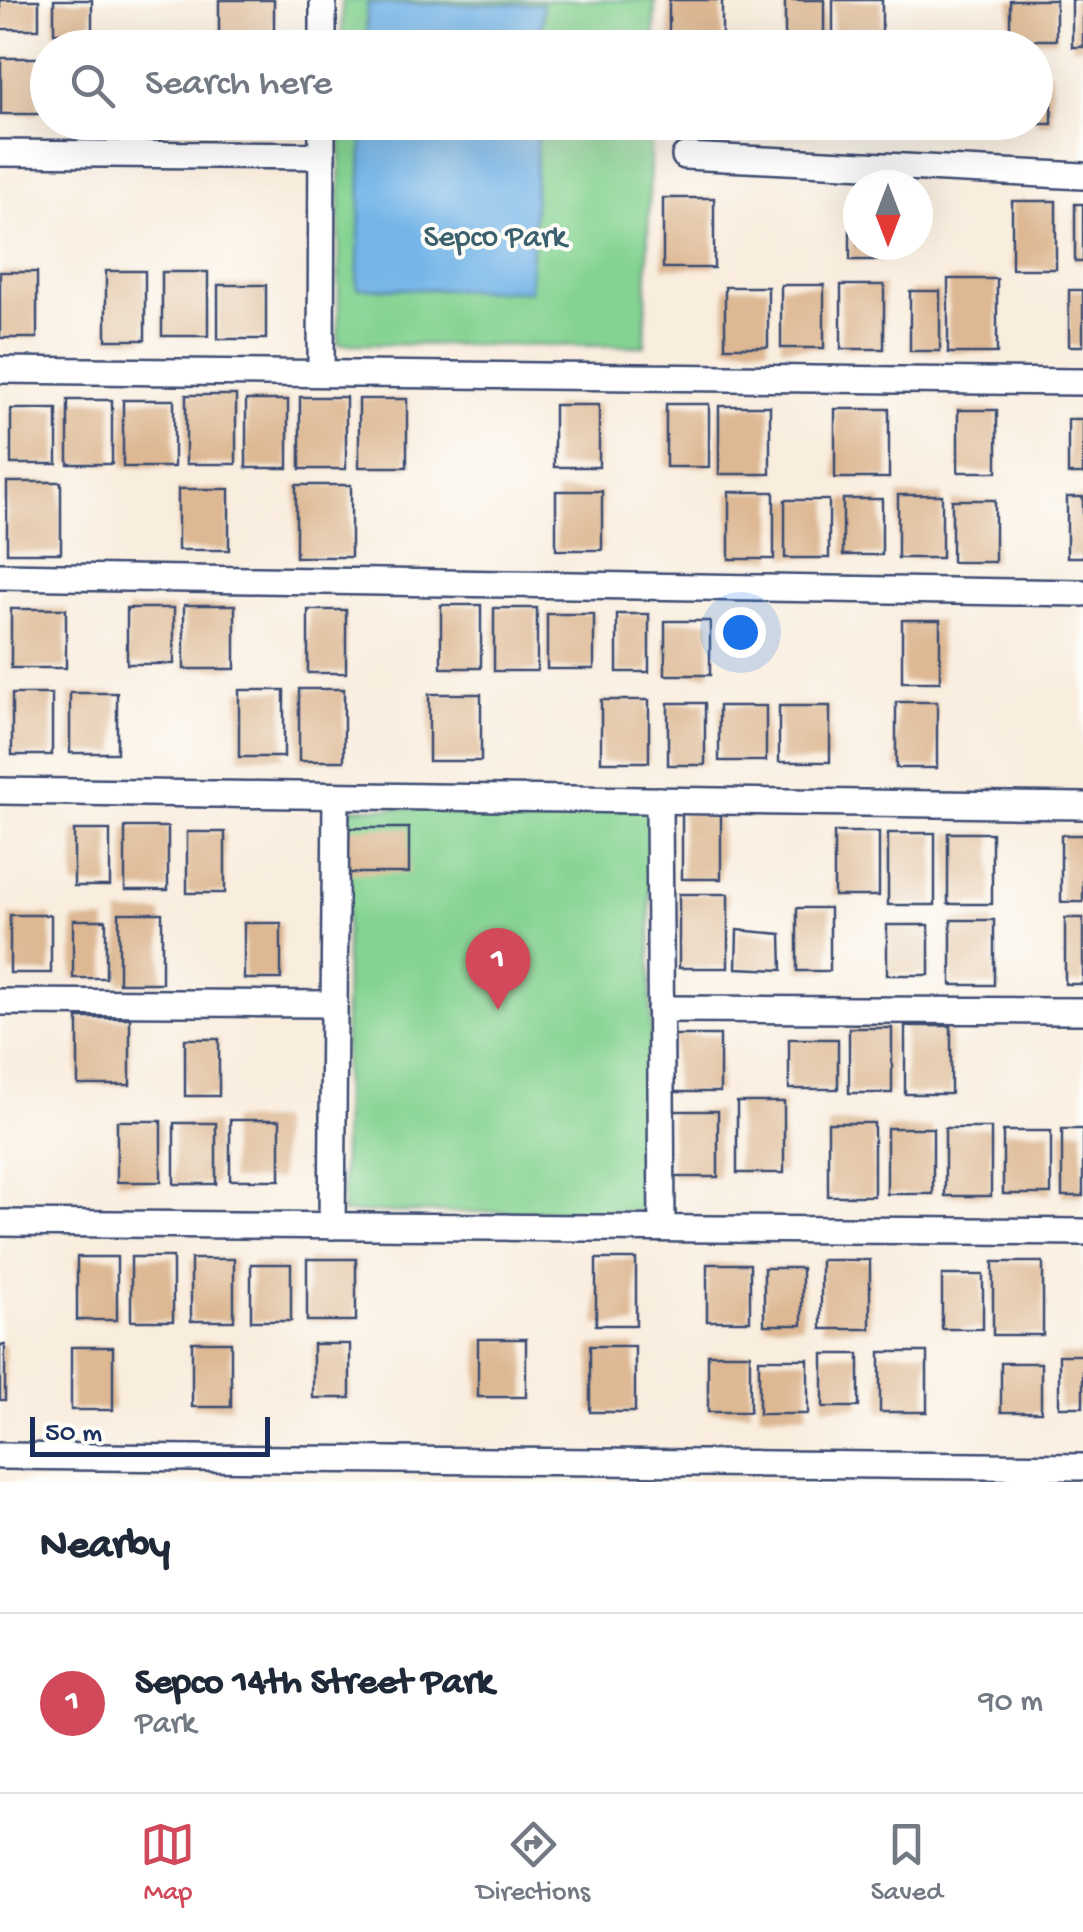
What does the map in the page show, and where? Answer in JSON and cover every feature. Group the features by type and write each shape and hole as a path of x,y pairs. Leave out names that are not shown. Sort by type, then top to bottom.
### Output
{"street":[{"path":"323,0 323,30"},
{"path":"321,373 322,140"},
{"path":"0,152 322,156"},
{"path":"685,156 1083,176"},
{"path":"0,370 1083,382"},
{"path":"0,576 1083,594"},
{"path":"0,791 1083,806"},
{"path":"332,1226 336,796"},
{"path":"659,800 662,1228"},
{"path":"0,1002 334,1004"},
{"path":"660,1009 1083,1011"},
{"path":"0,1223 1083,1232"},
{"path":"0,1456 340,1471 915,1474 1083,1467"}],"green space":[{"path":"342,0 655,0 654,30 342,30"},
{"name":"Sepco Park","path":"341,140 651,140 645,346 338,344"},
{"path":"348,808 649,808 653,1211 342,1213"}],"water":[{"path":"367,4 543,4 542,30 366,30"},
{"path":"362,140 537,140 530,291 357,288"}],"building":[{"path":"0,0 39,0 39,29 0,29"},
{"path":"54,0 92,0 92,30 54,30"},
{"path":"219,0 274,0 274,30 219,30"},
{"path":"669,0 722,0 722,30 669,30"},
{"path":"785,0 824,0 824,30 785,30"},
{"path":"833,0 882,0 882,30 833,30"},
{"path":"1010,0 1056,0 1056,40 1053,30 1010,30"},
{"path":"1072,0 1083,0 1083,47 1072,47"},
{"path":"1,58 30,58 30,114 1,114"},
{"path":"663,198 714,198 714,268 663,268"},
{"path":"1012,201 1056,201 1056,269 1012,269"},
{"path":"1075,204 1083,204 1083,262 1075,262"},
{"path":"106,271 145,271 145,340 106,340"},
{"path":"0,272 37,272 37,338 0,338"},
{"path":"162,272 208,272 208,336 162,336"},
{"path":"948,279 997,279 997,353 948,353"},
{"path":"218,285 266,285 266,339 218,339"},
{"path":"781,285 824,285 824,348 781,348"},
{"path":"841,285 884,285 884,349 841,349"},
{"path":"725,287 768,287 768,347 725,347"},
{"path":"1069,290 1083,290 1083,346 1069,346"},
{"path":"910,291 940,291 940,351 910,351"},
{"path":"186,395 236,395 236,464 186,464"},
{"path":"300,397 346,397 346,469 300,469"},
{"path":"359,399 407,399 407,467 359,467"},
{"path":"68,400 112,400 112,464 68,464"},
{"path":"123,400 174,400 174,467 123,467"},
{"path":"246,400 288,400 288,468 246,468"},
{"path":"666,404 709,404 709,467 666,467"},
{"path":"554,405 599,405 599,467 554,467"},
{"path":"719,406 770,406 770,474 719,474"},
{"path":"11,409 57,409 57,464 11,464"},
{"path":"835,409 889,409 889,478 835,478"},
{"path":"958,410 997,410 997,472 958,472"},
{"path":"1068,419 1083,419 1083,474 1068,474"},
{"path":"7,482 61,482 61,553 7,553"},
{"path":"296,485 351,485 351,557 296,557"},
{"path":"178,489 229,489 229,550 178,550"},
{"path":"556,491 602,491 602,550 556,550"},
{"path":"729,492 774,492 774,559 729,559"},
{"path":"898,495 942,495 942,558 898,558"},
{"path":"1067,497 1083,497 1083,557 1067,557"},
{"path":"843,499 882,499 882,555 843,555"},
{"path":"785,500 829,500 829,558 785,558"},
{"path":"952,500 995,500 995,562 952,562"},
{"path":"184,605 235,605 235,669 184,669"},
{"path":"441,605 481,605 481,668 441,668"},
{"path":"127,608 174,608 174,664 127,664"},
{"path":"494,608 537,608 537,671 494,671"},
{"path":"11,609 66,609 66,668 11,668"},
{"path":"308,610 346,610 346,673 308,673"},
{"path":"547,614 594,614 594,669 547,669"},
{"path":"617,614 649,614 649,672 617,672"},
{"path":"902,620 940,620 940,682 902,682"},
{"path":"665,621 710,621 710,675 665,675"},
{"path":"299,689 344,689 344,761 299,761"},
{"path":"239,690 284,690 284,757 239,757"},
{"path":"70,693 117,693 117,753 70,753"},
{"path":"12,694 52,694 52,755 12,755"},
{"path":"429,694 481,694 481,761 429,761"},
{"path":"601,700 649,700 649,762 601,762"},
{"path":"896,702 937,702 937,768 896,768"},
{"path":"668,703 705,703 705,765 668,765"},
{"path":"719,706 766,706 766,761 719,761"},
{"path":"779,706 830,706 830,762 779,762"},
{"path":"682,812 721,812 721,879 682,879"},
{"path":"125,827 168,827 168,890 125,890"},
{"path":"344,828 409,828 409,873 344,873"},
{"path":"74,830 110,830 110,886 74,886"},
{"path":"187,832 225,832 225,893 187,893"},
{"path":"834,832 879,832 879,896 834,896"},
{"path":"888,833 935,833 935,905 888,905"},
{"path":"948,833 992,833 992,904 948,904"},
{"path":"1061,835 1083,835 1083,902 1061,902"},
{"path":"679,894 728,894 728,968 679,968"},
{"path":"797,908 830,908 830,971 797,971"},
{"path":"119,913 162,913 162,983 119,983"},
{"path":"10,915 51,915 51,973 10,973"},
{"path":"1065,918 1083,918 1083,984 1065,984"},
{"path":"73,920 106,920 106,978 73,978"},
{"path":"951,920 994,920 994,985 951,985"},
{"path":"244,923 281,923 281,979 244,979"},
{"path":"887,925 929,925 929,975 887,975"},
{"path":"737,930 781,934 782,970 736,968"},
{"path":"78,1018 130,1018 130,1085 78,1085"},
{"path":"905,1026 951,1026 951,1094 905,1094"},
{"path":"849,1028 892,1028 892,1093 849,1093"},
{"path":"674,1035 720,1035 720,1092 674,1092"},
{"path":"185,1039 219,1039 219,1096 185,1096"},
{"path":"789,1039 838,1039 838,1089 789,1089"},
{"path":"737,1102 784,1102 784,1173 737,1173"},
{"path":"671,1111 718,1111 718,1177 671,1177"},
{"path":"230,1120 280,1120 280,1180 230,1180"},
{"path":"117,1121 161,1121 161,1182 117,1182"},
{"path":"174,1123 216,1123 216,1184 174,1184"},
{"path":"828,1123 874,1123 874,1196 828,1196"},
{"path":"887,1128 933,1128 933,1194 887,1194"},
{"path":"945,1128 991,1128 991,1196 945,1196"},
{"path":"1062,1129 1083,1129 1083,1196 1062,1196"},
{"path":"1003,1131 1051,1131 1051,1194 1003,1194"},
{"path":"77,1257 117,1257 117,1320 77,1320"},
{"path":"131,1257 173,1257 173,1321 131,1321"},
{"path":"191,1259 234,1259 234,1321 191,1321"},
{"path":"307,1259 356,1259 356,1321 307,1321"},
{"path":"596,1259 636,1259 636,1325 596,1325"},
{"path":"821,1260 870,1260 870,1329 821,1329"},
{"path":"993,1262 1043,1262 1043,1335 993,1335"},
{"path":"251,1264 291,1264 291,1321 251,1321"},
{"path":"707,1264 750,1264 750,1321 707,1321"},
{"path":"764,1268 802,1268 802,1325 764,1325"},
{"path":"942,1275 983,1275 983,1329 942,1329"},
{"path":"478,1339 526,1339 526,1397 478,1397"},
{"path":"192,1342 231,1342 231,1407 192,1407"},
{"path":"313,1344 350,1344 350,1398 313,1398"},
{"path":"0,1345 5,1345 5,1400 0,1400"},
{"path":"590,1346 635,1346 635,1412 590,1412"},
{"path":"71,1347 113,1347 113,1410 71,1410"},
{"path":"880,1352 927,1352 927,1412 880,1412"},
{"path":"708,1354 750,1354 750,1412 708,1412"},
{"path":"823,1354 859,1354 859,1407 823,1407"},
{"path":"1059,1355 1083,1355 1083,1407 1059,1407"},
{"path":"759,1359 808,1359 808,1414 759,1414"},
{"path":"1001,1363 1041,1363 1041,1412 1001,1412"}],"place":[{"name":"Sepco 14th Street Park","path":"498,1010"}]}
